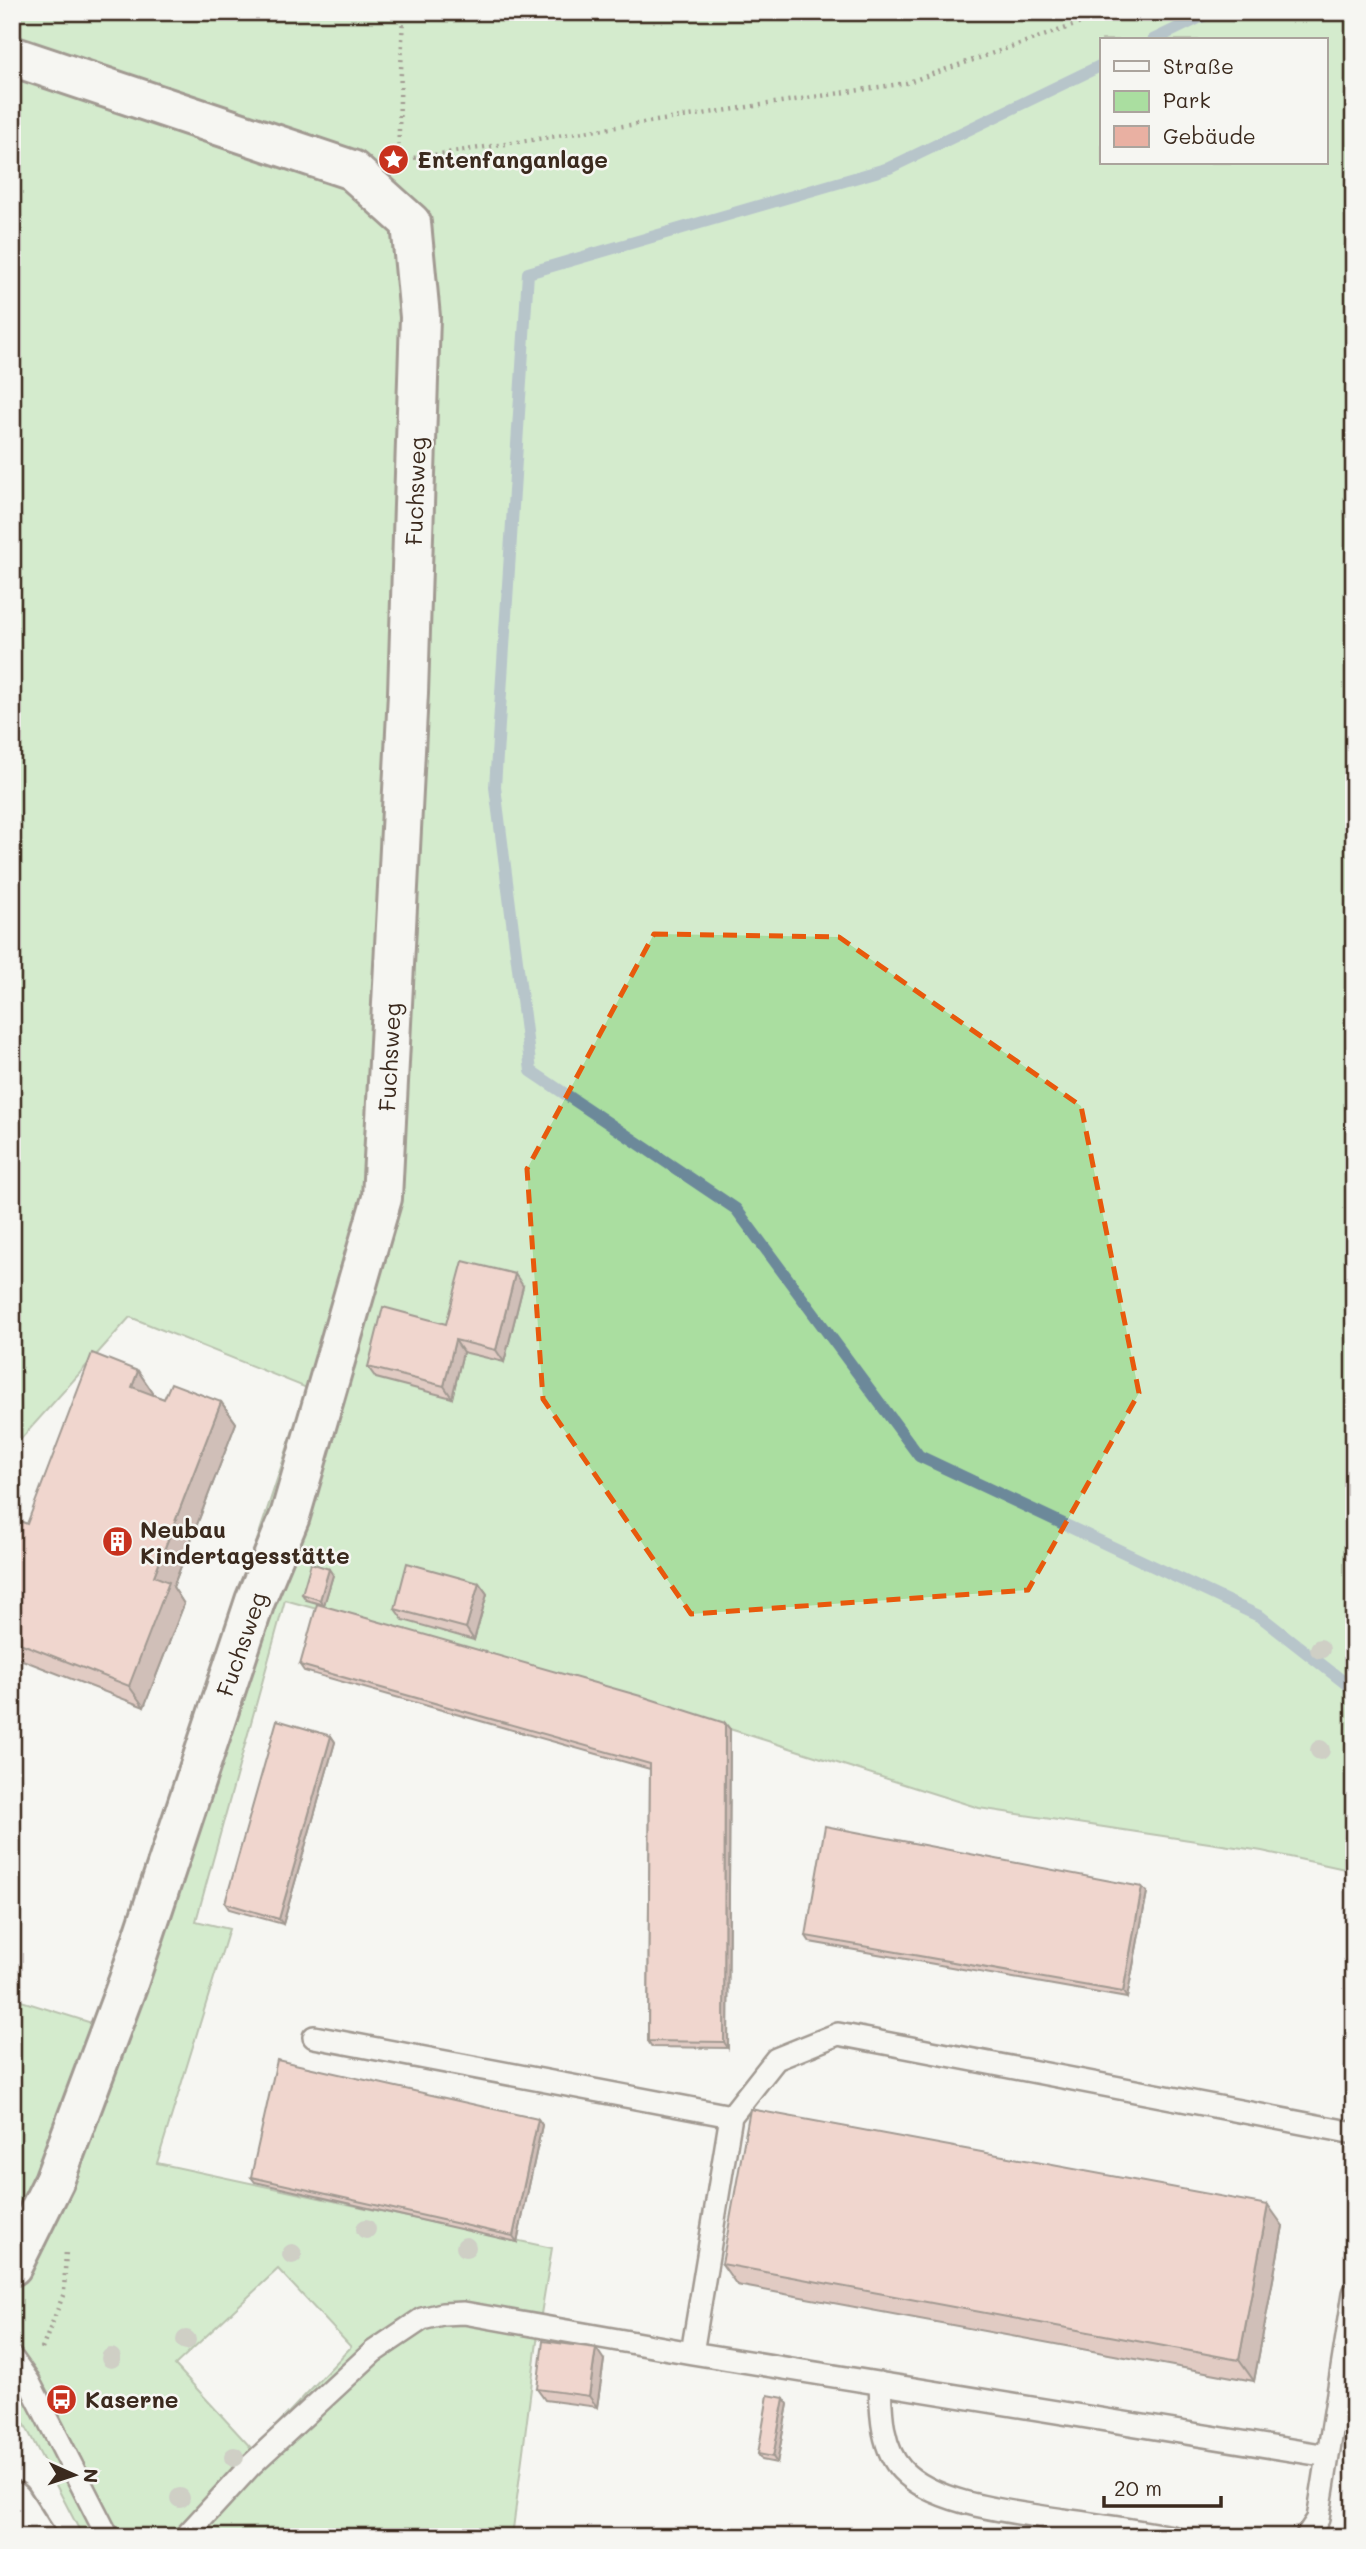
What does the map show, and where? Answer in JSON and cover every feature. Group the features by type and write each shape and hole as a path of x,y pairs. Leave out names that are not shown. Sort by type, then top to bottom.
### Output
{"street":[{"name":"Fuchsweg","path":"12,56 352,170 411,223 420,317 408,693 382,1198 290,1516 255,1601 120,2005 54,2181 12,2266"},
{"path":"12,2501 35,2537"}],"lane":[{"path":"692,2353 731,2116 776,2059 838,2034 1354,2133"},
{"path":"314,2037 731,2116"},
{"path":"1306,2537 1318,2519 1354,2293"},
{"path":"185,2537 253,2464 373,2352 422,2319 442,2314 464,2313 692,2353 1328,2456"},
{"path":"12,2358 29,2382 108,2537"},
{"path":"880,2384 881,2420 890,2449 901,2469 947,2497 981,2507 1174,2537"}],"path":[{"path":"398,160 403,12"},
{"path":"352,170 398,160 906,83 1113,12"},
{"path":"29,2382 64,2293 67,2243"}],"highlighted area":[{"path":"654,934 839,937 1081,1106 1139,1393 1028,1590 691,1614 543,1399 527,1169"}],"green space":[{"path":"12,12 1354,12 1354,1871 1262,1851 979,1808 648,1703 285,1600 196,1921 229,1929 157,2163 552,2248 539,2326 512,2537 83,2537 12,2400 12,1998 98,2025 307,1388 130,1317 12,1449","holes":["278,2269 351,2347 253,2450 175,2365"]}],"building":[{"path":"463,1261 515,1274 496,1350 455,1340 444,1386 368,1367 383,1307 446,1324"},
{"name":"Neubau Kindertagesstätte","path":"92,1353 138,1371 132,1387 164,1399 171,1383 221,1402 154,1576 169,1582 129,1686 12,1640 12,1518 27,1524"},
{"path":"311,1563 329,1569 320,1600 302,1594"},
{"path":"407,1563 479,1583 466,1628 395,1609"},
{"path":"317,1604 644,1697 725,1723 724,2042 648,2041 650,1764 300,1665"},
{"path":"277,1720 331,1736 279,1919 225,1903"},
{"path":"825,1826 1142,1887 1123,1992 806,1936"},
{"path":"277,2060 538,2119 513,2236 251,2177"},
{"path":"750,2109 1268,2205 1239,2360 722,2264"},
{"path":"543,2341 596,2348 589,2396 537,2389"},
{"path":"768,2395 784,2398 773,2457 758,2454"}],"waterway":[{"path":"1157,38 1211,12"},
{"path":"1100,66 889,168 528,273 495,787 531,1071 736,1209 919,1456 1261,1617 1354,1690"}],"place":[{"name":"Entenfanganlage","path":"394,159"},
{"name":"Neubau Kindertagesstätte","path":"117,1542"},
{"name":"Kaserne","path":"62,2399"}]}
